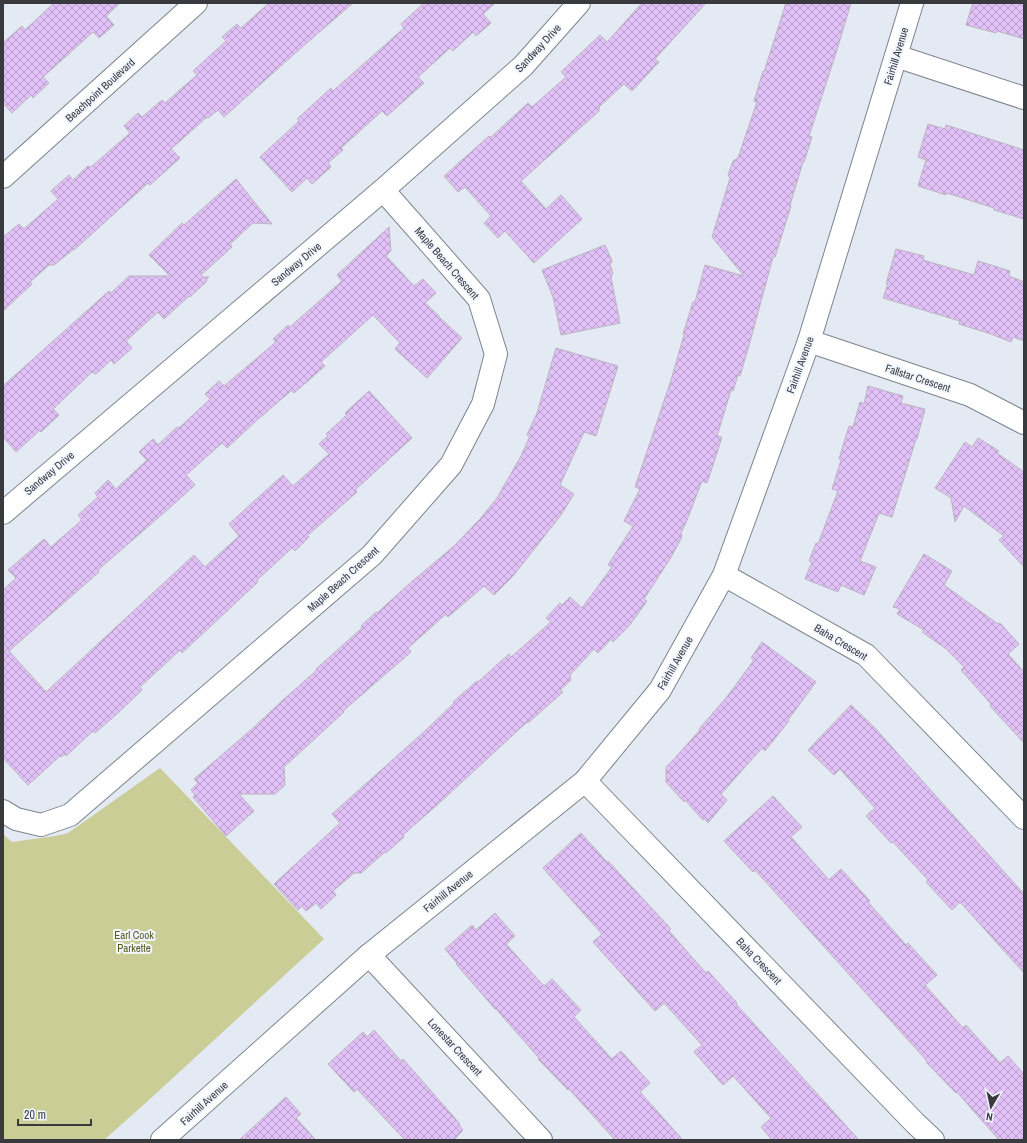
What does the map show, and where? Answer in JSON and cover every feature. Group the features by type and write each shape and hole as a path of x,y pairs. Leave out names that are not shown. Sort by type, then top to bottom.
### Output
{"street":[{"name":"Beachpoint Boulevard","path":"3,177 196,3"},
{"name":"Sandway Drive","path":"3,513 383,190 523,66 579,3"},
{"name":"Fairhill Avenue","path":"167,1138 369,955 585,781 660,690 724,575 809,341 912,3"},
{"path":"896,56 1024,98"},
{"name":"Maple Beach Crescent","path":"3,810 16,819 41,824 70,815 372,555 450,464 483,404 496,354 479,299 383,190"},
{"name":"Fallstar Crescent","path":"809,341 970,395 1024,423"},
{"name":"Baha Crescent","path":"724,575 866,655 1024,818"},
{"name":"Baha Crescent","path":"585,781 933,1140"},
{"name":"Lonestar Crescent","path":"369,955 541,1140"}],"green space":[{"name":"Earl Cook Parkette","path":"160,768 324,939 104,1140 3,1140 3,834 12,842 68,833"}],"building":[{"path":"54,3 120,3 106,16 114,25 99,38 93,32 43,77 49,83 33,98 31,95 12,113 3,103 3,43 22,26 25,30"},
{"path":"269,3 353,3 224,117 218,110 208,118 207,117 171,149 180,158 150,185 148,183 74,250 54,265 49,265 30,282 32,284 3,311 3,237 19,224 24,229 58,199 51,191 69,175 73,180 88,166 91,167 130,133 124,126 138,113 142,117 162,100 165,103 197,75 193,71 226,41 222,37 237,24 241,28"},
{"path":"424,3 495,3 483,14 491,23 476,36 473,32 453,51 450,48 418,77 424,83 387,116 382,111 341,148 343,150 328,163 331,167 312,184 307,178 292,192 260,157 299,121 297,119 331,88 333,91 404,28 401,24"},
{"path":"642,3 706,3 655,59 659,62 632,91 624,84 599,107 599,111 521,181 546,209 561,195 582,219 534,263 505,231 498,238 484,223 491,216 465,187 458,192 444,176 489,136 491,137 528,103 532,107 566,77 561,72 600,35 607,42"},
{"path":"786,3 851,3 809,136 812,137 803,162 775,257 773,257 740,376 738,375 733,391 731,390 717,436 722,437 707,483 702,481 681,533 682,537 670,559 644,599 647,601 629,626 613,642 611,639 598,653 594,649 570,675 571,680 560,690 563,692 528,723 527,722 403,835 404,837 386,853 385,852 361,873 354,873 333,891 336,895 321,909 316,903 306,911 302,906 298,910 274,884 340,823 332,814 426,730 454,703 453,702 509,654 511,657 551,622 546,618 560,603 562,605 570,597 582,608 612,567 608,565 633,526 624,521 640,489 635,487 671,380 684,335 683,334 693,302 695,302 705,265 744,276 712,237 730,178 728,175 733,161 738,158 757,102 754,101"},
{"path":"973,3 1024,3 1024,39 997,31 996,33 966,25"},
{"path":"928,124 945,129 946,125 1024,150 1024,219 947,193 946,195 918,186 926,160 918,157"},
{"path":"236,179 272,224 253,223 230,244 232,247 201,275 203,277 209,277 206,280 207,281 164,319 158,312 126,341 132,348 114,364 111,360 96,374 92,372 53,409 59,415 16,452 3,437 3,386 109,291 111,293 129,276 170,276 149,255 182,223 184,225"},
{"path":"389,227 391,251 386,256 414,286 423,279 436,293 425,303 462,338 427,378 395,349 400,343 373,315 321,362 325,366 294,393 292,390 227,448 222,443 186,475 195,485 9,651 46,692 194,555 205,567 239,536 229,524 283,475 293,486 329,454 319,444 328,436 326,434 347,415 345,413 369,391 412,438 355,490 357,492 307,536 309,537 295,551 292,548 182,653 180,650 140,687 142,690 118,713 95,733 93,731 66,756 65,754 61,757 60,756 28,785 3,758 3,590 16,578 8,570 44,539 51,547 82,520 78,515 98,497 95,493 108,480 116,489 147,460 139,452 153,439 158,445 210,399 205,394 219,381 224,386 276,342 273,339 288,325 290,327 342,281 337,275"},
{"path":"605,245 612,261 610,265 613,273 611,277 620,323 561,335 553,297 542,270"},
{"path":"896,249 924,256 923,260 974,275 978,261 1010,271 1009,276 1024,282 1024,341 1013,337 1011,342 959,324 960,321 883,298 888,284 886,284"},
{"path":"556,348 618,366 596,436 584,432 560,485 574,494 561,515 513,576 494,595 484,586 448,617 446,614 408,648 411,652 343,711 344,712 284,767 285,785 275,794 239,794 254,811 226,836 193,797 195,795 191,790 198,783 194,779 317,670 316,669 362,628 361,626 376,612 377,613 454,546 480,519 497,498 521,456 530,436 527,435 537,413"},
{"path":"868,386 903,396 901,403 925,409 892,517 879,513 860,561 876,567 864,595 841,585 838,592 805,579 812,562 809,561 816,543 818,544 838,491 832,489 849,426 853,427 860,402 864,404"},
{"path":"978,438 999,451 997,453 1024,472 1024,567 999,540 1004,536 964,506 955,522 951,498 935,488 965,442 972,447"},
{"path":"924,554 952,571 944,585 998,624 1000,623 1019,644 1008,654 1024,672 1024,743 990,706 991,704 961,670 964,667 945,648 922,632 924,630 897,614 900,609 893,607"},
{"path":"762,642 816,682 788,720 789,721 765,751 762,748 721,794 727,800 708,823 704,818 703,820 685,800 684,802 666,782 666,767 700,730 699,729 726,698 754,660 751,658"},
{"path":"851,705 874,727 1024,894 1024,973 960,902 952,910 926,882 928,880 893,842 891,843 866,816 875,808 840,769 834,775 808,750"},
{"path":"773,796 802,827 791,837 829,880 841,869 870,901 868,902 906,945 908,943 937,975 925,985 963,1028 966,1025 1000,1063 1008,1056 1024,1074 1024,1140 999,1140 957,1092 956,1093 926,1062 927,1061 755,870 753,872 724,841"},
{"path":"581,833 671,929 669,931 706,973 708,971 859,1140 772,1140 761,1127 771,1118 733,1076 723,1085 694,1052 702,1045 664,1003 655,1011 593,942 602,934 543,868"},
{"path":"495,913 515,936 506,944 544,986 552,979 581,1010 574,1017 612,1059 621,1051 650,1083 640,1092 683,1140 615,1140 569,1089 568,1090 538,1059 539,1058 456,964 457,963 445,949 472,925 476,930"},
{"path":"374,1030 401,1061 403,1059 460,1124 459,1125 463,1130 454,1140 405,1140 357,1089 354,1092 328,1064 363,1032 367,1037"},
{"path":"286,1097 301,1114 296,1118 316,1140 239,1140"}]}
